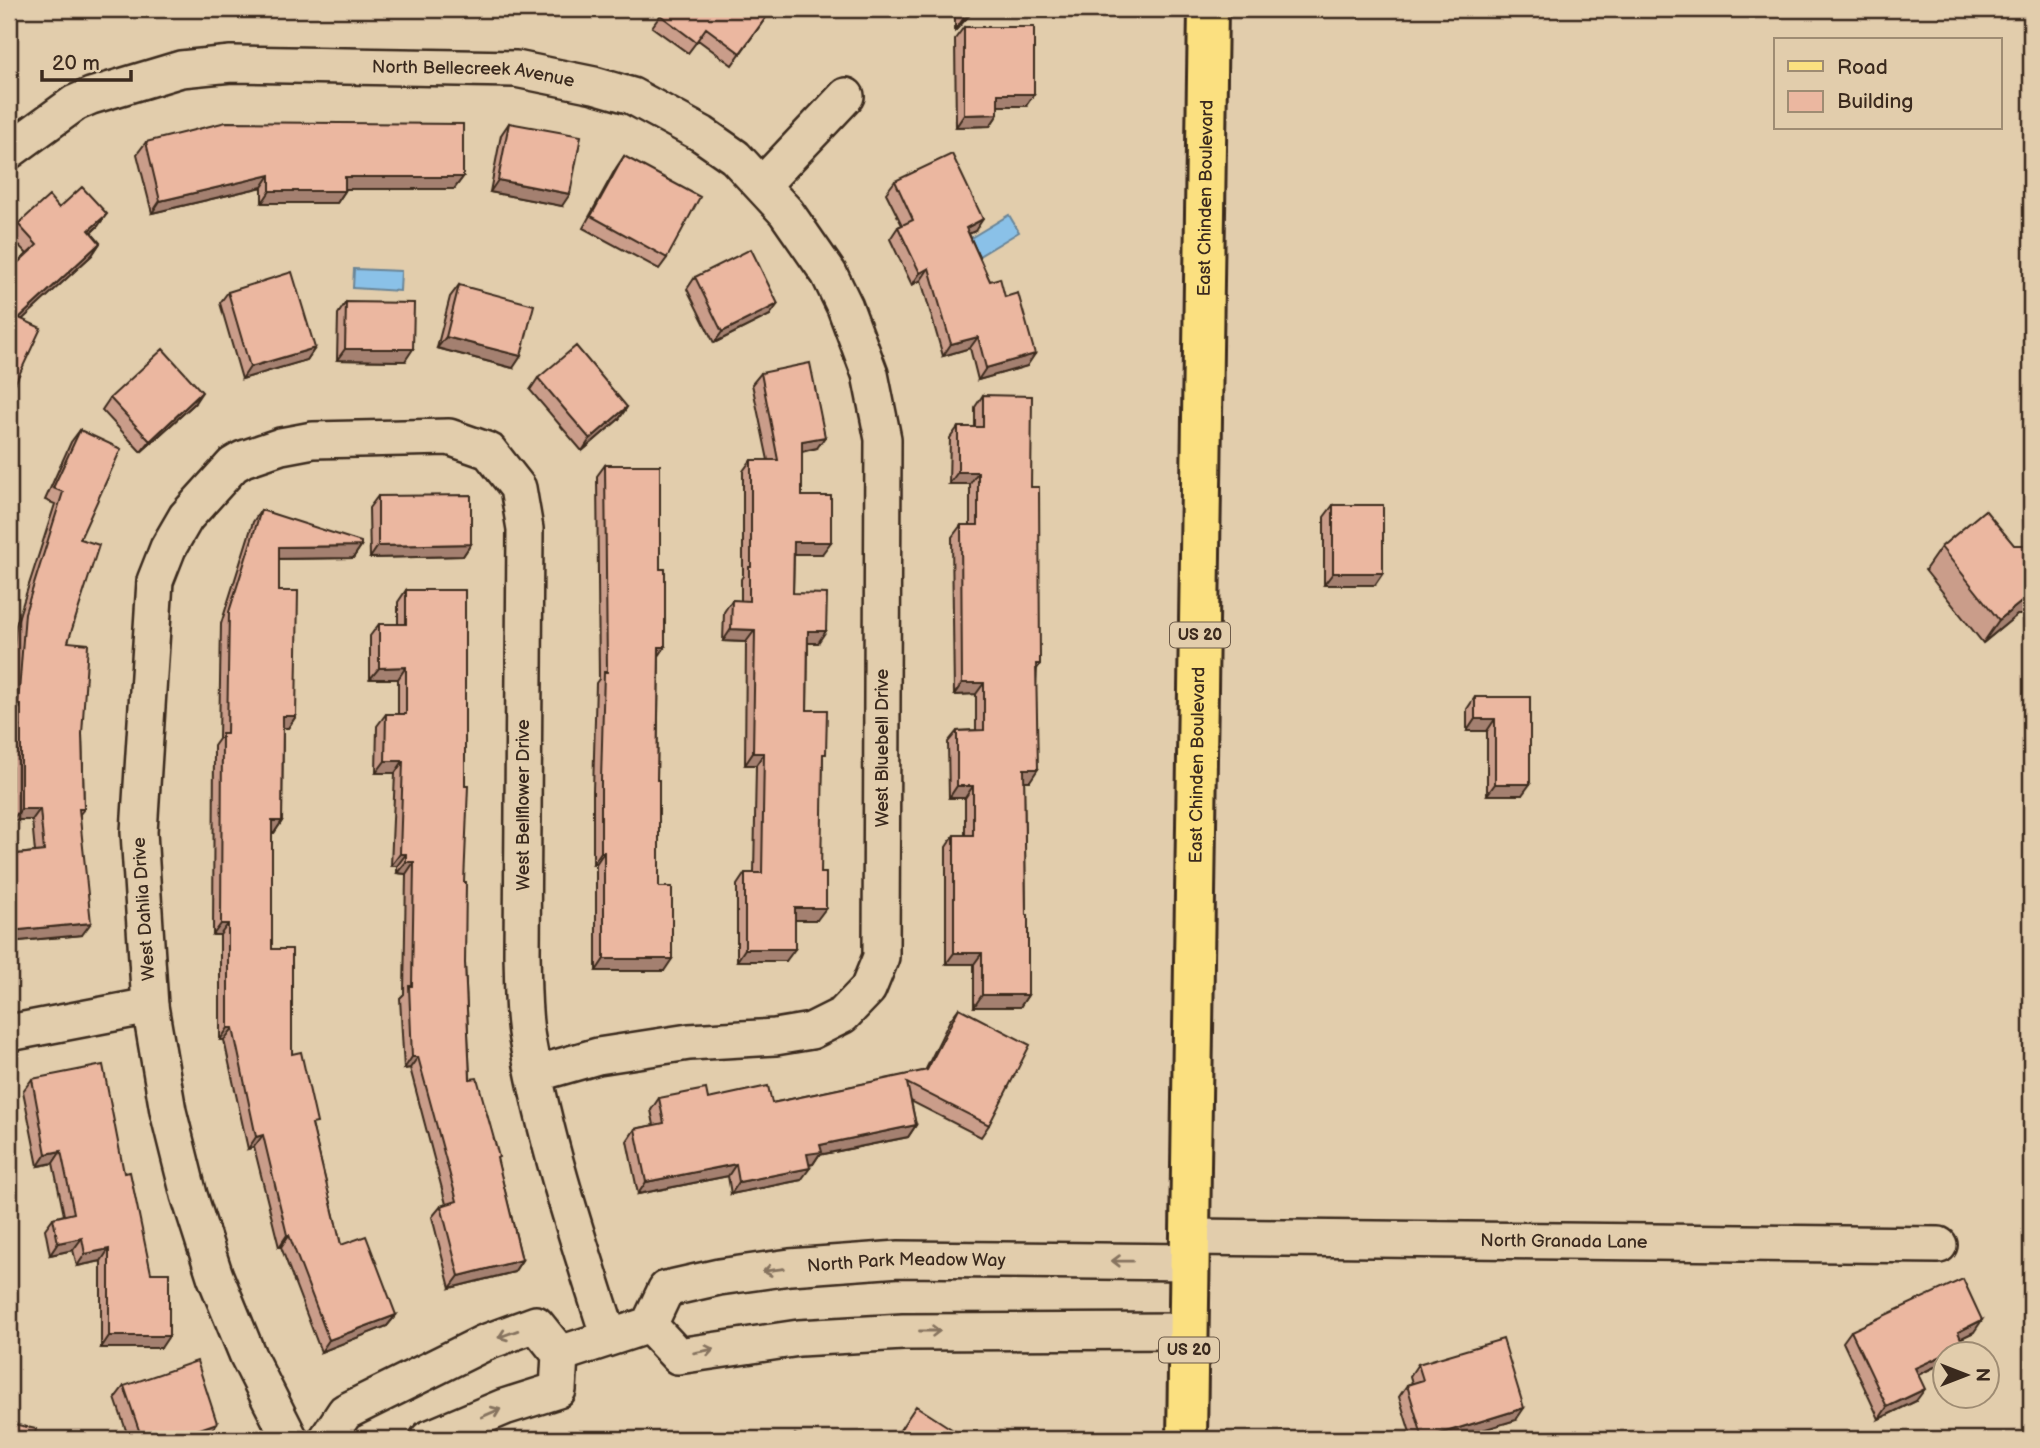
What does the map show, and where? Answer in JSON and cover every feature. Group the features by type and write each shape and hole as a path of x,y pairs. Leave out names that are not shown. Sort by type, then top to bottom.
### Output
{"main road":[{"name":"East Chinden Boulevard","path":"1187,1439 1208,9"}],"street":[{"name":"North Bellecreek Avenue","path":"9,151 75,103 181,69 231,64 516,69 632,96 702,134 734,157 762,185"},
{"path":"762,185 846,96"},
{"name":"West Bluebell Drive","path":"535,1074 598,1056 689,1042 775,1037 811,1031 843,1015 868,989 881,957 883,439 870,374 845,307 829,274 808,243 762,185"},
{"name":"West Bellflower Drive","path":"313,440 449,437 489,451 518,488 525,529 522,968 528,1044 544,1124 609,1337"},
{"name":"West Dahlia Drive","path":"290,1439 248,1356 215,1276 189,1195 168,1111 150,1006 139,832 155,581 168,548 186,517 233,465 281,446 313,440"},
{"path":"9,1033 150,1006"},
{"name":"North Granada Lane","path":"1190,1249 1939,1245"},
{"name":"North Park Meadow Way","path":"649,1325 666,1289 719,1277 790,1267 899,1259 1190,1249"},
{"path":"327,1439 345,1412 484,1343 536,1324 560,1354 558,1390 504,1407 428,1439"},
{"path":"560,1354 649,1325 678,1356 799,1338 903,1332 1189,1331"}],"water":[{"path":"1009,215 1019,232 979,256 969,239"},
{"path":"354,269 401,271 400,291 353,288"}],"building":[{"path":"665,9 772,9 740,53 706,28 696,42 660,15"},
{"path":"963,9 973,9 963,19"},
{"path":"964,27 1034,27 1034,94 998,94 998,114 964,115"},
{"path":"226,122 463,124 463,177 345,177 345,191 270,191 270,175 160,201 146,142"},
{"path":"509,123 581,136 570,194 498,180"},
{"path":"952,154 983,219 966,228 990,281 1000,278 1005,297 1018,293 1035,354 986,368 978,337 951,344 929,268 920,273 898,227 913,220 895,181"},
{"path":"624,156 700,197 667,258 591,216"},
{"path":"82,187 107,214 89,230 100,243 19,318 41,328 13,388 9,386 9,271 37,245 18,224 49,196 59,208"},
{"path":"751,249 778,304 722,332 695,277"},
{"path":"292,272 315,348 250,367 228,292"},
{"path":"459,285 534,305 521,356 446,337"},
{"path":"346,302 414,303 413,349 345,349"},
{"path":"576,346 627,407 590,439 538,378"},
{"path":"163,349 202,392 150,441 110,398"},
{"path":"810,363 825,437 802,441 802,496 831,496 831,542 794,542 793,593 827,594 826,631 808,631 807,710 827,710 826,754 823,754 821,873 826,873 826,908 795,908 795,949 745,949 745,873 762,873 764,753 753,753 755,630 731,629 732,600 749,601 751,460 778,460 761,373"},
{"path":"983,395 1032,396 1031,487 1039,487 1040,664 1036,664 1038,769 1024,769 1028,995 982,995 982,953 954,953 954,835 973,835 973,786 957,786 957,731 984,730 984,683 962,683 961,525 978,525 978,472 958,472 958,427 983,427"},
{"path":"80,430 121,449 80,539 99,545 68,642 88,644 82,734 84,809 79,809 91,923 9,931 9,855 44,851 40,809 21,809 21,705 18,705 25,613 63,492 53,488"},
{"path":"605,465 660,465 660,569 665,569 665,647 659,647 659,887 672,887 672,959 604,959 601,780 604,672 607,672"},
{"path":"471,495 471,544 378,546 378,496"},
{"path":"1333,505 1383,505 1383,573 1333,573"},
{"path":"261,510 361,542 361,546 279,547 279,591 298,591 296,716 283,716 282,821 272,821 272,949 292,949 292,1054 301,1052 317,1123 312,1124 341,1245 366,1236 396,1315 329,1340 287,1235 263,1135 256,1137 233,1028 228,1028 228,924 221,924 222,734 227,734 229,612"},
{"path":"1985,510 2014,545 2031,545 2031,594 1999,620 1941,547"},
{"path":"406,590 465,590 465,786 468,786 464,882 470,1079 477,1078 499,1157 497,1158 522,1260 459,1276 441,1206 457,1201 418,1057 412,1057 409,986 412,986 414,862 406,862 406,854 400,854 403,761 385,761 386,714 406,714 406,667 379,668 379,624 406,624"},
{"path":"1475,697 1530,697 1530,784 1495,784 1495,719 1475,719"},
{"path":"959,1008 1030,1045 989,1125 907,1083 916,1125 820,1145 822,1152 807,1154 810,1168 739,1182 736,1164 646,1182 635,1129 664,1123 659,1098 706,1089 708,1099 768,1086 772,1103 927,1070"},
{"path":"103,1065 124,1173 130,1172 151,1273 169,1273 169,1336 109,1336 109,1249 85,1254 82,1238 58,1243 53,1218 74,1213 61,1151 46,1154 32,1079"},
{"path":"1963,1279 1982,1320 1958,1332 1961,1340 1932,1340 1932,1360 1915,1368 1925,1389 1887,1407 1851,1331"},
{"path":"1503,1339 1524,1408 1423,1439 1407,1385 1423,1380 1418,1364"},
{"path":"197,1361 217,1423 171,1439 142,1439 124,1386"},
{"path":"916,1406 967,1439 894,1439"},
{"path":"9,1423 36,1429 34,1439 9,1439"},
{"path":"795,1434 804,1439 791,1439"}]}
